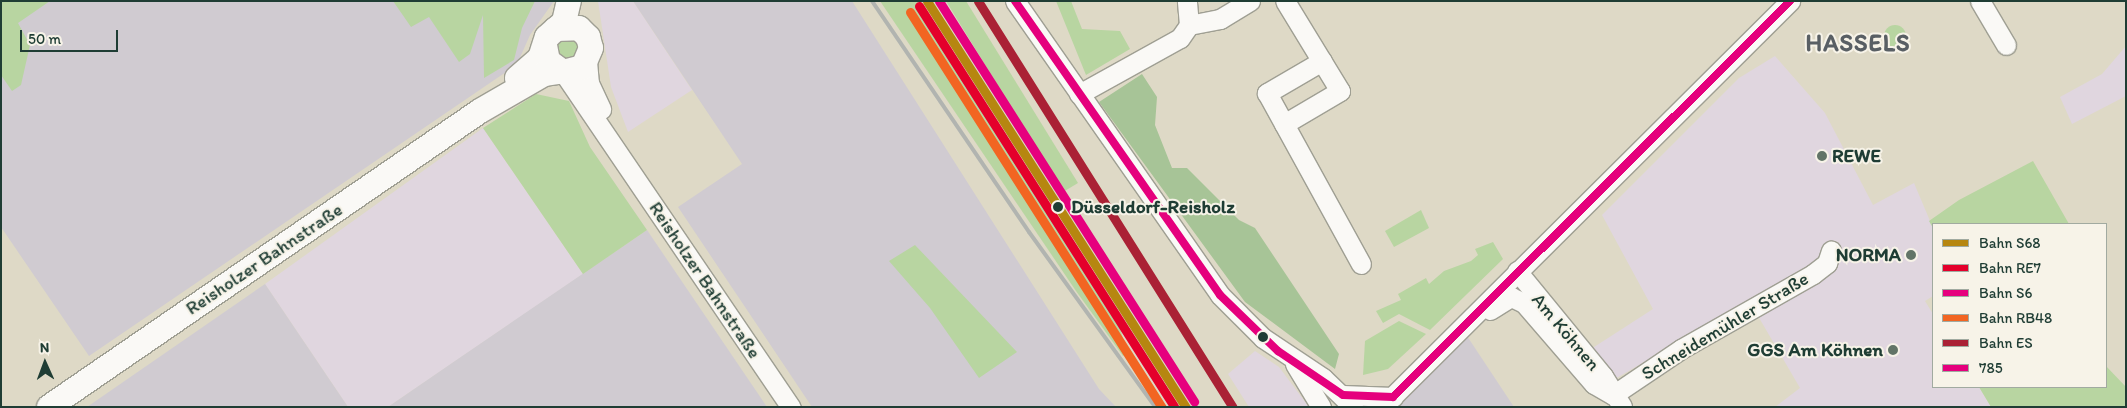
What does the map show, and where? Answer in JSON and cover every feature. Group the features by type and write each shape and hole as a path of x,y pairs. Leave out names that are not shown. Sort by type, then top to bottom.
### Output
{"main road":[{"path":"550,37 564,22 569,1"},
{"name":"Reisholzer Bahnstraße","path":"49,407 480,111 544,74 580,70 587,61 591,48 584,32 580,1"},
{"path":"550,37 572,26 584,32"},
{"name":"Reisholzer Bahnstraße","path":"550,37 548,61 561,72"},
{"name":"Reisholzer Bahnstraße","path":"480,111 531,67 550,37"}],"street":[{"path":"1015,1 1220,295 1295,364 1348,401 1387,402 1790,1"},
{"path":"1187,1 1189,25"},
{"path":"1079,94 1171,44 1189,25 1220,19 1250,1"},
{"path":"1284,124 1340,91 1285,1"},
{"path":"1980,1 2006,45"},
{"name":"Reisholzer Bahnstraße","path":"587,61 589,83 619,154"},
{"path":"1322,61 1267,93 1361,264"},
{"name":"Reisholzer Bahnstraße","path":"561,72 791,407"},
{"name":"Schneidemühler Straße","path":"1617,401 1681,349 1813,274 1827,263 1831,251"},
{"name":"Am Köhnen","path":"1517,271 1602,376 1617,401"},
{"name":"Am Köhnen","path":"1470,318 1504,298 1524,303 1594,384 1617,401"},
{"path":"1295,364 1321,407"}],"shaded area":[{"path":"1,1 554,1 530,35 518,62 506,72 89,356 1,227"},
{"path":"598,1 633,1 692,90 628,132 611,87"},
{"path":"633,1 852,1 1099,389 1116,407 812,407 678,207 742,164"},
{"path":"2126,46 2126,96 2072,124 2060,97 2102,74"},
{"path":"1775,56 1825,113 1873,205 1914,183 1932,226 1932,297 1925,301 1932,312 1932,388 1980,388 1991,407 1775,407 1800,388 1758,316 1745,303 1615,379 1591,349 1653,309 1602,215 1739,78"},
{"path":"483,128 583,274 388,407 348,407 265,284"},
{"path":"647,230 767,407 388,407 455,361"},
{"path":"265,284 348,407 87,407"},
{"path":"1467,336 1514,407 1396,407"},
{"path":"1255,351 1279,367 1309,407 1249,407 1228,374"}],"green space":[{"path":"1,1 50,1 18,23 30,45 21,85 12,91 1,75"},
{"path":"393,1 535,1 522,28 514,60 484,78 483,15 470,54 459,62 429,17 411,27"},
{"path":"880,1 918,1 1119,324 1127,353 1123,356 1076,291"},
{"path":"946,1 966,1 1078,183 1063,192"},
{"path":"1056,1 1071,1 1082,29 1120,31 1130,49 1086,75"},
{"path":"1891,25 1899,25 1906,32 1906,40 1899,47 1891,47 1884,40 1884,32"},
{"path":"573,37 582,48 569,64 553,52 556,41"},
{"path":"1142,74 1157,97 1155,125 1172,168 1187,168 1239,220 1255,228 1339,354 1335,369 1245,302 1099,102"},
{"path":"536,94 569,101 590,147 647,230 583,274 483,128"},
{"path":"2033,161 2068,223 1932,223 1932,226 1929,221 1959,200"},
{"path":"1421,210 1429,228 1394,247 1385,231"},
{"path":"1493,242 1503,259 1430,330 1399,314 1383,323 1376,311 1401,300 1398,294 1426,278 1429,284 1444,271 1471,261 1478,255 1475,249"},
{"path":"915,245 1017,352 979,378 930,308 889,261"},
{"path":"1399,321 1426,334 1388,369 1363,375 1365,341"},
{"path":"2107,367 2126,387 2126,407 1991,407 1980,388 2107,388"}],"railway":[{"path":"872,1 1029,232 1155,407"}],"rail line":[{"name":"S68","path":"927,1 1186,407"},
{"name":"S6","path":"939,1 1194,402"},
{"name":"ES","path":"978,1 1233,407"},
{"name":"RE7","path":"919,6 1174,407"},
{"name":"RB48","path":"910,12 1162,407"}],"transit line":[{"name":"785","path":"1015,1 1220,295 1278,351 1343,395"},
{"name":"785","path":"1343,395 1393,397 1790,1"}],"place":[{"name":"REWE","path":"1822,156"},
{"name":"Düsseldorf-Reisholz","path":"1058,207"},
{"name":"NORMA","path":"1911,255"},
{"name":"GGS Am Köhnen","path":"1893,350"}],"district":[{"name":"HASSELS","path":"1858,43"}]}
